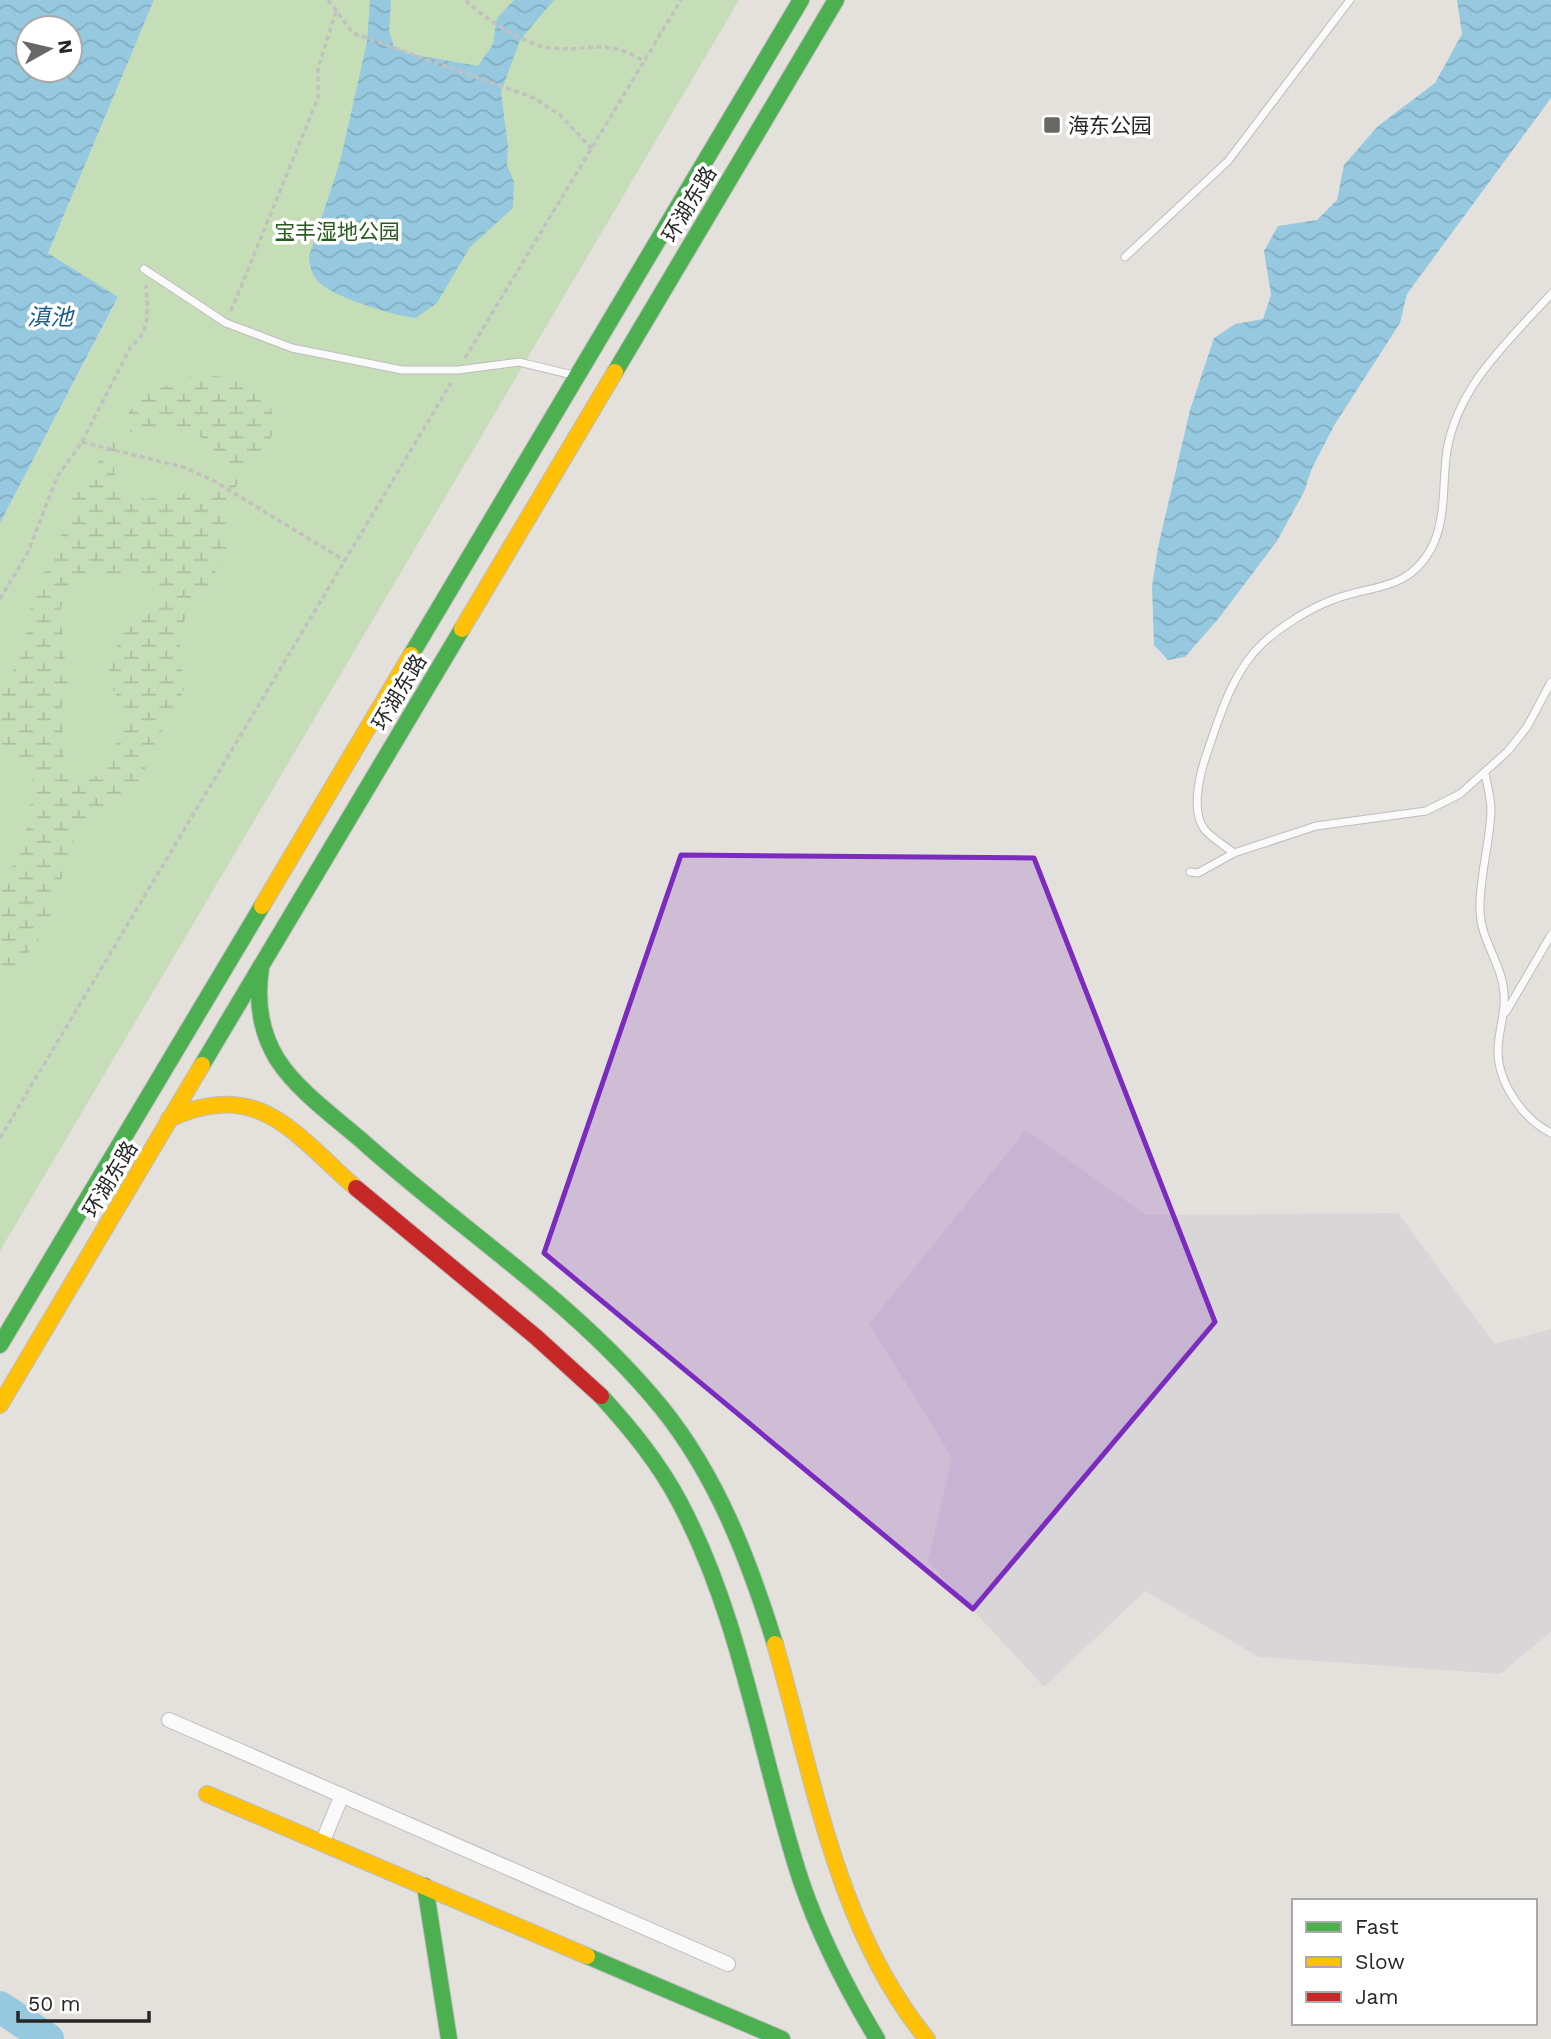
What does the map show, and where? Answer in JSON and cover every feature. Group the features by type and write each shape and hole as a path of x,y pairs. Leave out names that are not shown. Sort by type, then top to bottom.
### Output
{"main road":[{"name":"环湖东路","path":"0,1345 801,0"},
{"name":"环湖东路","path":"0,1405 836,0"},
{"path":"262,964 257,997 262,1029 268,1045 288,1074 458,1222 567,1310 619,1358 671,1420 712,1482 747,1562 834,1858 857,1922 883,1977 910,2020 927,2039"},
{"path":"169,1119 216,1103 250,1105 272,1114 432,1254 591,1384 641,1443 679,1501 708,1564 814,1914 849,1995 877,2039"},
{"path":"206,1794 782,2039"},
{"path":"425,1886 449,2039"}],"street":[{"path":"169,1720 728,1964"},
{"path":"322,1843 342,1795"}],"lane":[{"path":"1125,257 1228,161 1350,0"},
{"path":"144,269 226,323 292,348 402,370 458,370 519,362 576,376"},
{"path":"1234,853 1206,831 1198,809 1200,770 1238,674 1264,642 1291,622 1329,601 1412,575 1432,547 1441,512 1447,451 1466,391 1479,372 1551,294"},
{"path":"1190,872 1198,873 1234,853 1316,827 1426,811 1460,794 1485,773 1527,727 1551,682"},
{"path":"1485,773 1491,808 1480,882 1480,913 1483,939 1504,989 1506,1013 1498,1049 1501,1073 1511,1095 1543,1129 1551,1133"},
{"path":"1506,1013 1551,935"}],"path":[{"path":"328,0 353,33 520,93 560,115 592,149"},
{"path":"466,0 526,41 547,48 609,45 624,49 645,62"},
{"path":"0,1138 681,0"},
{"path":"226,323 318,98 318,68 337,11"},
{"path":"0,599 29,552 57,477 82,442 131,346 139,340 146,325 144,269"},
{"path":"82,442 170,463 214,481 345,560"}],"highlighted area":[{"path":"681,855 1034,858 1215,1322 973,1609 544,1253"}],"shaded area":[{"path":"1026,1130 1146,1215 1398,1213 1495,1344 1551,1329 1551,1632 1500,1674 1259,1657 1145,1591 1044,1687 928,1561 952,1457 869,1324"}],"green space":[{"name":"宝丰湿地公园","path":"154,0 739,0 0,1251 0,523 118,298 48,253"},
{"path":"196,374 232,378 248,383 262,394 271,408 274,425 270,442 263,457 229,494 225,511 228,546 206,592 185,619 179,652 185,686 178,705 152,748 141,782 106,818 75,834 67,868 51,898 52,915 45,931 24,959 0,982 0,882 18,860 30,816 32,780 24,764 14,760 0,763 0,698 24,648 33,594 58,546 73,496 105,452 133,406 146,394","holes":["150,427 177,429 207,442 226,475 222,484 205,491 145,499 122,488 114,473 115,447 125,434","89,571 150,580 156,589 157,598 138,618 123,627 107,677 123,707 114,759 104,774 95,777 75,774 64,759 63,750 62,706 68,690 60,611 68,585"]}],"water":[{"name":"滇池","path":"0,0 154,0 48,253 118,297 0,523"},
{"path":"370,0 391,0 389,31 394,47 410,54 478,66 493,44 497,18 514,0 554,0 520,40 501,92 508,147 507,165 514,182 513,208 470,247 437,303 416,318 368,306 330,290 316,279 309,260 340,162 367,42"},
{"path":"1457,0 1551,0 1551,98 1407,294 1400,323 1335,424 1312,468 1304,492 1277,541 1219,618 1185,657 1168,660 1154,645 1152,587 1158,547 1190,410 1214,338 1235,324 1263,319 1271,295 1264,251 1278,226 1317,220 1337,200 1344,165 1378,126 1435,83 1462,34"}],"waterway":[{"path":"0,2007 48,2039"}],"traffic: fast":[{"path":"411,655 801,0"},
{"path":"615,372 836,0"},
{"path":"202,1065 462,629"},
{"path":"0,1345 262,906"},
{"path":"261,968 259,1004 263,1027 277,1059 296,1083 406,1179 558,1303 629,1370 661,1407 699,1461 715,1490 742,1550 775,1644"},
{"path":"601,1396 654,1460 680,1503 701,1548 735,1641 801,1881 835,1962 877,2039"},
{"path":"425,1886 449,2039"},
{"path":"587,1956 782,2039"}],"traffic: slow":[{"path":"462,629 615,372"},
{"path":"262,906 411,655"},
{"path":"0,1405 202,1065"},
{"path":"169,1119 200,1108 227,1104 251,1108 293,1131 356,1188"},
{"path":"775,1644 816,1799 849,1901 870,1949 896,1996 927,2039"},
{"path":"207,1794 587,1956"}],"traffic: jam":[{"path":"356,1188 536,1337 601,1396"}],"place":[{"name":"海东公园","path":"1052,125"}]}
